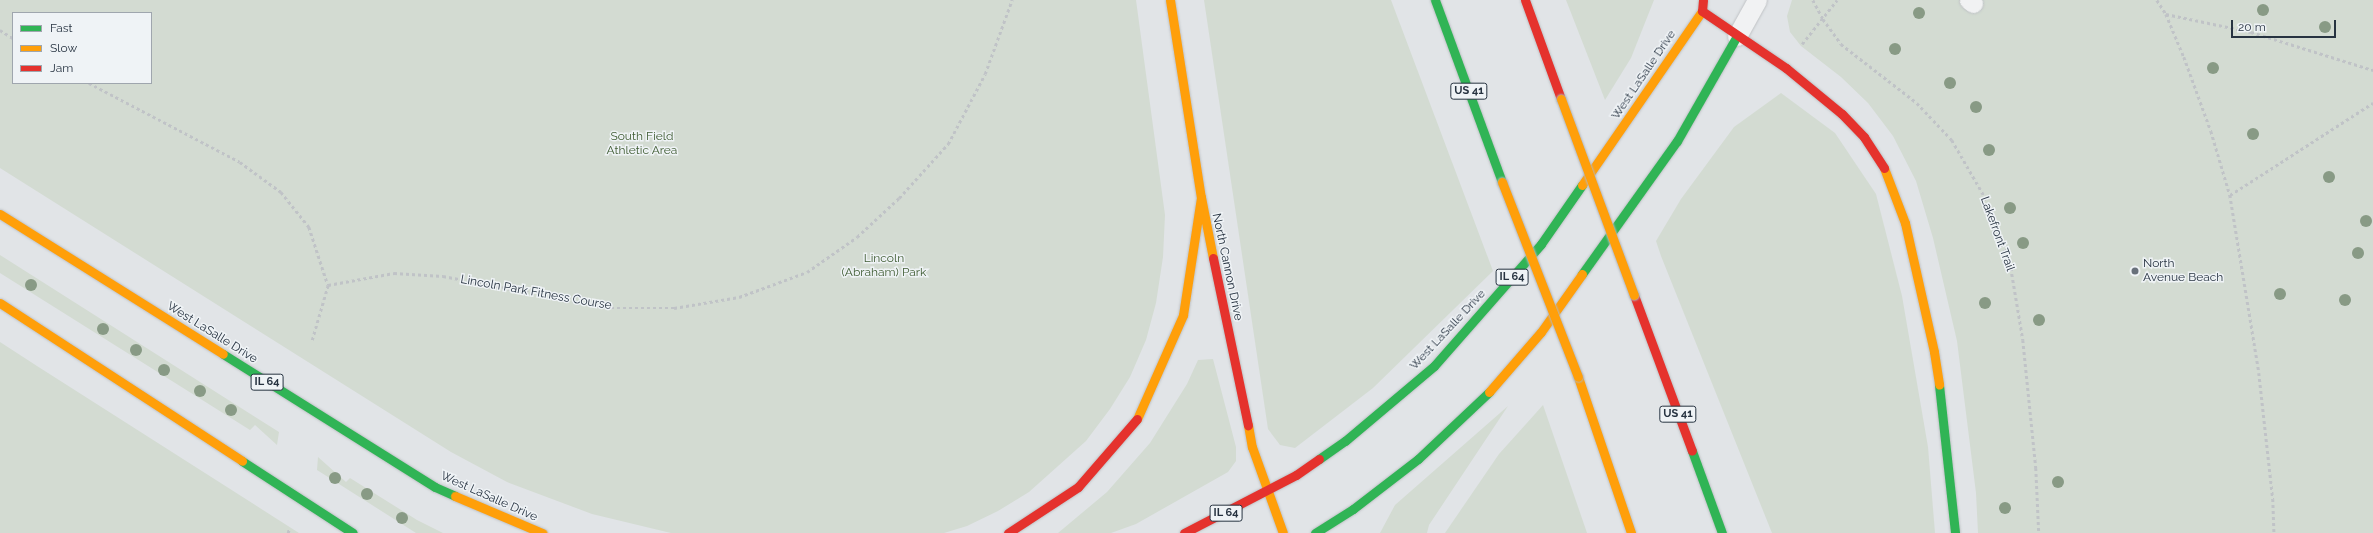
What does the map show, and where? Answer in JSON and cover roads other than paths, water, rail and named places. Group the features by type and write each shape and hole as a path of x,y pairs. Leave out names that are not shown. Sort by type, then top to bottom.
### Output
{"main road":[{"name":"North Cannon Drive","path":"1170,0 1201,197 1252,447 1283,533"},
{"name":"US 41","path":"1435,0 1502,182 1578,377 1631,533"},
{"name":"US 41","path":"1526,0 1722,533"},
{"path":"1705,4 1736,36 1786,68 1832,104 1864,137 1885,170 1905,223 1927,318 1943,411 1954,533"},
{"name":"West LaSalle Drive","path":"1184,533 1296,475 1345,441 1434,366 1541,244 1705,4"},
{"path":"1315,533 1353,509 1418,459 1470,411 1512,367 1545,326 1677,141 1736,36"},
{"path":"1008,533 1078,487 1138,418 1183,315 1201,197"},
{"name":"West LaSalle Drive","path":"0,214 435,487 542,533"},
{"path":"0,303 353,533"}],"lane":[{"path":"1736,36 1757,0"}],"place":[{"name":"North Avenue Beach","path":"2135,271"}],"park label":[{"name":"South Field Athletic Area","path":"642,144"},
{"name":"Lincoln (Abraham) Park","path":"884,266"}]}
